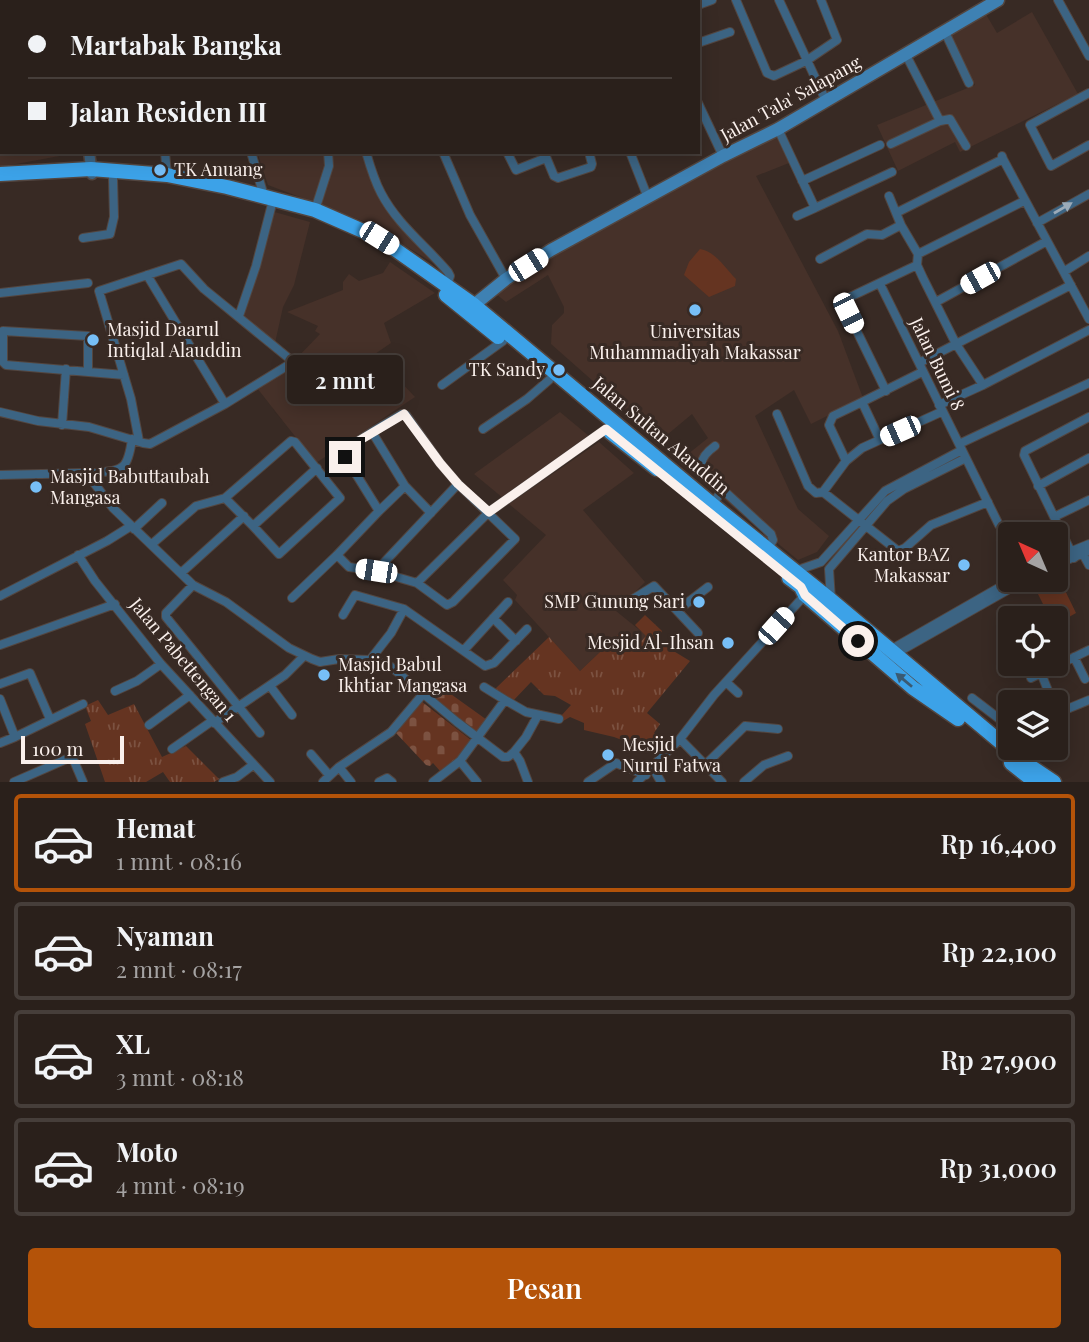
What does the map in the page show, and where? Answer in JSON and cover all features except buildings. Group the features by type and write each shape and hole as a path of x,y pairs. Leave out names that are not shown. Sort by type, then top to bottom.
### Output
{"highway":[{"name":"Jalan Sultan Alauddin","path":"0,174 92,172 167,175 315,210 367,232 409,262 550,380 603,431 653,460 831,600 1035,782"},
{"name":"Jalan Sultan Alauddin","path":"0,182 92,172 113,178 172,184 268,200 343,228 409,262 474,305 914,688 955,710 1054,782"}],"main road":[{"name":"Jalan Tala' Salapang","path":"474,305 506,279 551,250 778,129 998,0"}],"street":[{"path":"736,0 770,76 806,61 836,40 821,0"},
{"path":"779,0 826,102"},
{"path":"1058,0 1089,56"},
{"path":"700,42 730,32"},
{"path":"945,32 970,83"},
{"path":"906,55 940,121"},
{"path":"1089,93 1030,125 1051,166 1089,145"},
{"path":"700,107 723,156"},
{"path":"891,144 940,121 952,119 966,146"},
{"path":"778,129 815,208"},
{"path":"802,181 880,145"},
{"path":"89,154 92,172"},
{"path":"165,154 167,175"},
{"path":"239,316 256,266 268,200 252,154"},
{"path":"315,210 330,162 328,154"},
{"path":"367,154 374,180 384,199 448,272 450,276 447,285"},
{"path":"444,154 470,215 506,279"},
{"path":"508,154 515,170 545,155 554,176 558,178 591,167 593,164 590,154"},
{"path":"631,154 649,198"},
{"path":"896,213 1002,156 1089,319"},
{"path":"797,216 892,172"},
{"path":"83,238 110,234 114,217 113,178"},
{"path":"1037,223 1089,194"},
{"path":"889,196 901,225 918,254 917,265 956,344 983,385"},
{"path":"918,254 1024,201"},
{"path":"820,259 867,234 882,235 901,225"},
{"path":"936,302 1046,241"},
{"path":"1065,271 1089,256"},
{"path":"0,412 25,419 89,427 136,440 147,444 156,442 225,404 287,366 291,360 204,289 181,264 99,291 124,375 136,440 130,459 125,466 114,470 86,474 0,474"},
{"path":"886,391 848,313 846,302 850,297 917,265"},
{"path":"147,275 225,404"},
{"path":"0,293 88,283"},
{"name":"Jalan Bumi 8","path":"880,284 998,523"},
{"path":"846,461 829,428 830,421 840,412 886,391 956,344 1071,285"},
{"path":"88,372 88,336 3,330 4,365 66,369 88,372 124,375"},
{"path":"777,414 808,486 816,494 823,492 846,461 862,449 1089,330"},
{"path":"442,385 503,341"},
{"path":"62,425 66,369"},
{"path":"483,429 550,380"},
{"path":"831,600 829,569 885,491 1089,383"},
{"path":"862,402 880,440"},
{"path":"337,555 349,567 376,571 417,583 445,604 453,602 515,539 458,484 406,415 402,414 345,449 344,454 379,511"},
{"path":"1073,555 1025,458 1025,451 1089,417"},
{"path":"417,583 489,512 603,431"},
{"path":"372,432 405,486 430,513"},
{"path":"152,544 196,506 225,498 291,441 295,442 340,498 278,554 225,498"},
{"path":"715,446 705,453 701,463 703,471 771,534 773,540 768,549"},
{"path":"1038,486 1089,458"},
{"path":"253,526 317,468"},
{"path":"86,474 113,508 193,585 226,602 304,656 320,662 339,659 370,660 390,666 505,758 514,752 526,737 538,715"},
{"path":"376,571 458,484"},
{"path":"292,598 405,486"},
{"path":"713,505 722,489"},
{"path":"823,492 895,550 901,550 931,525 988,502"},
{"path":"1054,517 1089,500"},
{"path":"0,596 133,528 162,503"},
{"path":"181,573 244,516"},
{"path":"795,571 821,562 862,523"},
{"path":"1068,558 1089,544"},
{"path":"1068,556 1086,552 1089,565"},
{"name":"Jalan Pabettengan 1","path":"78,555 95,581 161,664 270,782"},
{"path":"821,562 829,569"},
{"path":"193,585 169,609 166,617 260,733"},
{"path":"625,604 652,586 698,633"},
{"path":"678,610 708,587"},
{"path":"892,652 998,589"},
{"path":"943,622 1002,592"},
{"path":"343,615 355,595 404,609 480,663 489,666 527,629"},
{"path":"637,782 680,739 726,682 805,595"},
{"path":"464,650 508,602"},
{"path":"0,645 115,604"},
{"path":"370,660 391,633 404,609"},
{"path":"493,618 516,640"},
{"path":"1068,660 1089,650"},
{"path":"172,749 270,686 304,656"},
{"path":"1074,657 1085,679"},
{"path":"115,691 145,676 161,664"},
{"path":"0,684 30,673 50,719"},
{"path":"1031,678 1035,676"},
{"path":"726,682 738,693"},
{"path":"270,686 292,715"},
{"path":"484,687 521,710 559,719"},
{"path":"311,754 326,779 339,766 391,732 423,694"},
{"path":"149,725 190,695"},
{"path":"972,698 998,718"},
{"path":"0,699 15,737"},
{"path":"433,782 460,761 505,700"},
{"path":"1068,709 1089,700"},
{"path":"0,743 83,704"},
{"path":"706,764 745,726 778,729"},
{"path":"680,739 722,782"},
{"path":"514,752 528,782"},
{"path":"744,782 764,765 788,756"},
{"path":"14,782 68,758 73,760 83,782"},
{"path":"460,761 477,782"},
{"path":"587,782 616,763 649,771 661,782"},
{"path":"223,782 253,765"},
{"path":"339,766 351,782"},
{"path":"379,782 387,778 392,782"}],"shaded area":[{"path":"984,11 997,33 1032,12 1078,94 960,152 955,142 898,171 877,125 975,85 948,32"},
{"name":"Universitas Muhammadiyah Makassar","path":"774,132 789,163 756,176 838,331 863,398 811,424 794,390 755,416 798,509 829,536 817,552 798,560 678,462 708,438 692,414 656,444 628,412 551,344 552,325 564,313 564,307 548,275 506,302 496,294 505,285 546,259"},
{"path":"0,154 70,154 0,167"},
{"path":"258,154 366,154 379,194 448,272 368,223 268,185"},
{"path":"271,211 310,222 294,285 283,307 275,343 240,313"},
{"path":"390,262 435,293 384,323 391,343 372,356 395,384 399,380 415,397 316,463 257,388 297,363 295,360 320,334 315,331 318,326 287,312 343,290 343,282 349,274 359,281 383,273"},
{"path":"560,412 589,436 503,498 474,474"},
{"path":"599,442 634,473 583,510 645,582 616,611 647,636 637,646 620,633 580,671 515,600 517,595 503,580 546,535 509,504"}],"green space":[{"path":"700,249 711,253 720,261 736,279 735,286 709,297 684,275 689,262"},
{"path":"1037,592 1066,592 1076,613 1068,618 1068,606 1044,606"},
{"path":"645,615 662,631 657,641 690,661 647,713 660,724 654,733 668,744 659,754 614,737 584,730 584,723 570,717 563,721 561,716 571,705 555,696 544,695 531,682 512,702 493,691 549,637 580,671 620,633 637,646 646,636 635,625"},
{"path":"434,682 487,720 473,736 423,698"},
{"path":"98,700 108,715 134,704 162,757 186,746 219,779 214,782 170,782 163,772 146,782 105,782 85,724 91,721 85,706"},
{"path":"421,701 471,740 459,758 440,771 433,763 426,765 396,733"}],"place":[{"name":"TK Anuang","path":"160,170"},
{"name":"Universitas Muhammadiyah Makassar","path":"695,310"},
{"name":"Masjid Daarul Intiqlal Alauddin","path":"93,340"},
{"name":"TK Sandy","path":"559,370"},
{"name":"Masjid Babuttaubah Mangasa","path":"36,487"},
{"name":"Kantor BAZ Makassar","path":"964,565"},
{"name":"SMP Gunung Sari","path":"699,602"},
{"name":"Mesjid Al-Ihsan","path":"728,643"},
{"name":"Masjid Babul Ikhtiar Mangasa","path":"324,675"},
{"name":"Mesjid Nurul Fatwa","path":"608,755"}],"route":[{"path":"345,457 345,449 404,414 458,484 489,512 606,429 801,587 805,595 858,641"}]}
